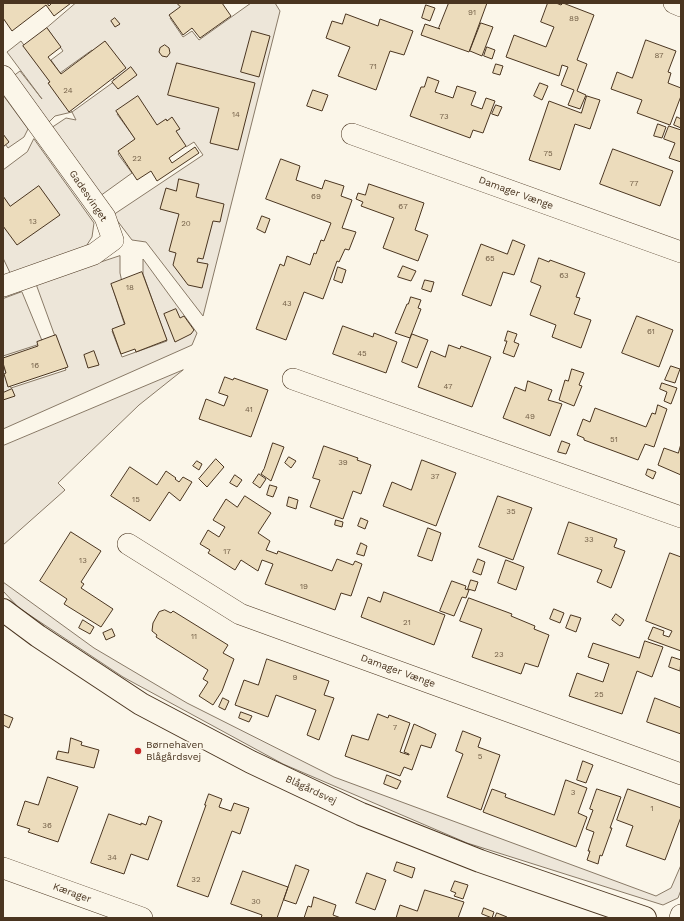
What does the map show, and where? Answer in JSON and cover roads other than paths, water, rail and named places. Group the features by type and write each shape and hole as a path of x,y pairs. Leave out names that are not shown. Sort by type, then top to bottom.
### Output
{"street":[{"path":"674,3 681,6"},
{"name":"Gadesvinget","path":"3,76 105,217 113,240 94,254 3,286"},
{"name":"Damager Vænge","path":"352,134 681,252"},
{"path":"293,379 681,517"},
{"name":"Damager Vænge","path":"128,544 240,614 681,774"},
{"name":"Blågårdsvej","path":"3,610 38,636 141,704 251,762 376,820 480,861 645,918"},
{"name":"Kærager","path":"3,868 115,913 142,918"}],"place":[{"name":"Børnehaven Blågårdsvej","path":"138,751"}]}
